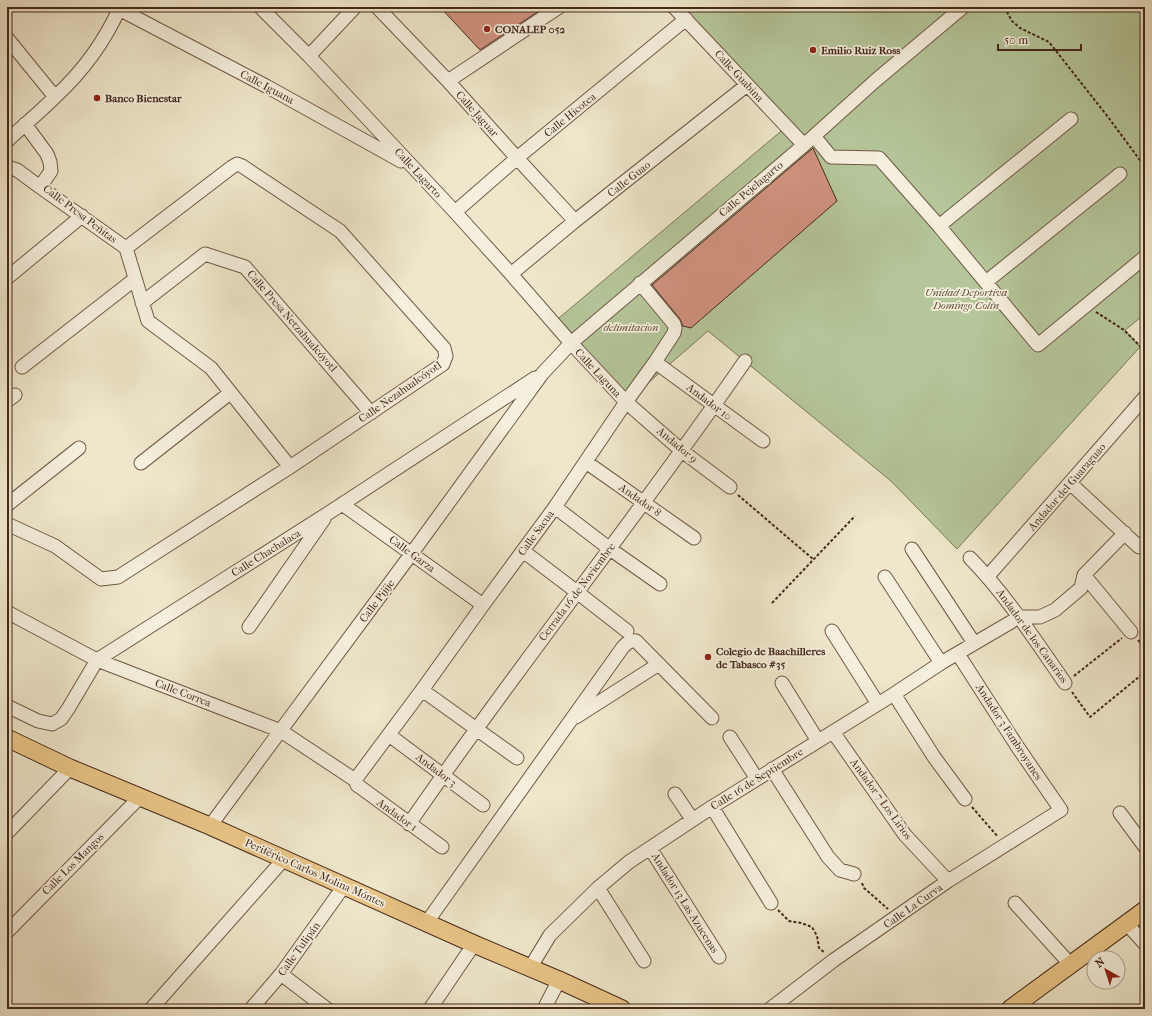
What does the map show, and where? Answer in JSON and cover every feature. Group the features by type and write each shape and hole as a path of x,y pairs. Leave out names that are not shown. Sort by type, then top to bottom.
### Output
{"main road":[{"name":"Periférico Carlos Molina Móntes","path":"7,738 70,768 210,826 622,1009"},
{"path":"1010,1009 1145,910"}],"street":[{"name":"Calle Lagarto","path":"260,7 309,56 456,212 571,343"},
{"path":"309,56 354,7"},
{"name":"Calle Jaguar","path":"377,7 448,81 516,158 575,221"},
{"path":"448,81 559,7"},
{"name":"Calle Guabina","path":"674,7 804,145"},
{"name":"Calle Pejelagarto","path":"542,374 571,343 804,145 875,81 963,7"},
{"path":"7,141 24,124 55,98 78,73 99,45 120,8"},
{"name":"Calle Iguana","path":"120,8 413,167"},
{"name":"Calle Hicotea","path":"456,212 516,158 686,19"},
{"path":"7,38 55,98"},
{"name":"Calle Guao","path":"511,274 575,221 747,85"},
{"path":"939,226 1071,119"},
{"name":"Calle Presa Peñitas","path":"24,124 47,154 50,162 51,171 40,186 126,248 148,321 211,368 290,467"},
{"path":"814,136 831,157 879,158 939,226 1038,345 1145,257"},
{"name":"Calle Nezahualcóyotl","path":"7,524 55,546 101,579 118,577 290,467 371,413 443,364 446,356 444,348 340,230 237,164 126,248"},
{"path":"7,167 17,170 40,186"},
{"path":"986,282 1120,174"},
{"path":"7,278 82,216"},
{"name":"Calle Presa Netzahualcóyotl","path":"142,303 205,254 245,267 371,413"},
{"path":"22,367 135,279"},
{"name":"Calle Sacua","path":"355,780 555,507 674,333 674,324 640,283"},
{"name":"Calle Laguna","path":"571,343 626,402"},
{"name":"Cerrada 16 de Noviembre","path":"409,824 443,774 682,451 745,361"},
{"name":"Andador 10","path":"655,362 763,442"},
{"name":"Calle Chachalaca","path":"7,706 38,721 52,724 61,719 97,660 327,514 542,374"},
{"name":"Calle Pijije","path":"210,826 412,554 542,374"},
{"path":"142,464 230,393"},
{"name":"Andador del Guaraguao","path":"988,576 1145,397"},
{"name":"Andador 9","path":"626,402 682,451 730,487"},
{"path":"7,505 80,448"},
{"name":"Andador 8","path":"586,462 694,538"},
{"path":"1070,483 1139,547 1145,542"},
{"name":"Calle Garza","path":"342,504 483,605"},
{"path":"555,507 610,549 660,584"},
{"path":"249,627 327,514"},
{"path":"1015,620 1040,617 1055,610 1082,588 1084,575 1125,534"},
{"path":"912,549 974,643"},
{"path":"523,551 626,631"},
{"name":"Andador de los Canarios","path":"970,558 988,576 1015,620 1065,683"},
{"path":"1084,575 1131,632"},
{"path":"885,577 941,663"},
{"name":"Calle Correa","path":"7,612 97,660 281,731 355,780"},
{"name":"Calle 16 de Septiembre","path":"530,968 550,935 598,888 629,862 712,806 878,704 941,663 1015,620"},
{"path":"832,631 878,704"},
{"path":"427,922 623,646 627,643 632,640 636,641 712,718"},
{"name":"Andador 3 Fambroyanes","path":"958,654 1017,746 1061,810"},
{"path":"571,720 659,664"},
{"path":"782,683 818,741"},
{"path":"422,690 517,758"},
{"path":"894,694 934,757 965,799"},
{"name":"Andador 7 Los Lirios","path":"833,732 905,835 948,881"},
{"name":"Andador 3","path":"389,735 483,805"},
{"path":"730,737 757,779"},
{"path":"7,833 70,768"},
{"path":"772,769 828,857 840,870 854,874"},
{"name":"Andador 1","path":"355,780 357,785 442,847"},
{"path":"675,794 692,820"},
{"name":"Calle Los Mangos","path":"7,932 140,797"},
{"path":"712,806 771,903"},
{"name":"Calle La Curva","path":"770,1009 834,960 948,881 1061,810"},
{"path":"1120,813 1145,847"},
{"name":"Andador 13 Las Azucenas","path":"650,848 719,958"},
{"path":"151,1009 284,859"},
{"name":"Calle Tulipán","path":"251,1009 282,974 344,886"},
{"path":"598,888 644,961"},
{"path":"1016,903 1070,964"},
{"path":"1126,923 1145,944"},
{"path":"430,1009 474,944"},
{"path":"282,974 327,1009"},
{"path":"544,1009 559,980"}],"path":[{"path":"1009,7 1007,12 1012,21 1020,28 1049,42 1145,167"},
{"path":"1086,306 1124,330 1145,351"},
{"path":"730,487 813,560"},
{"path":"772,603 855,516"},
{"path":"1065,683 1145,620"},
{"name":"Andador de los Canarios","path":"1065,683 1090,717 1145,672"},
{"path":"965,799 1005,846"},
{"path":"854,874 861,881 864,888 897,916"},
{"path":"771,903 789,921 812,927 817,936 819,948 834,960"}],"green space":[{"name":"Unidad Deportiva Domíngo Colín","path":"674,7 1145,7 1145,314 1125,330 1140,347 957,549 891,481 708,331 626,402 553,323 786,127"}],"building":[{"name":"CONALEP 052","path":"440,7 545,7 480,50"},
{"path":"813,148 837,201 691,328 683,326 680,319 652,285"}],"place":[{"name":"CONALEP 052","path":"487,29"},
{"name":"Emilio Ruiz Ross","path":"813,50"},
{"name":"Banco Bienestar","path":"97,98"},
{"name":"Colegio de Baachilleres de Tabasco #35","path":"708,657"}],"park label":[{"name":"delimitacion","path":"631,327"}]}
